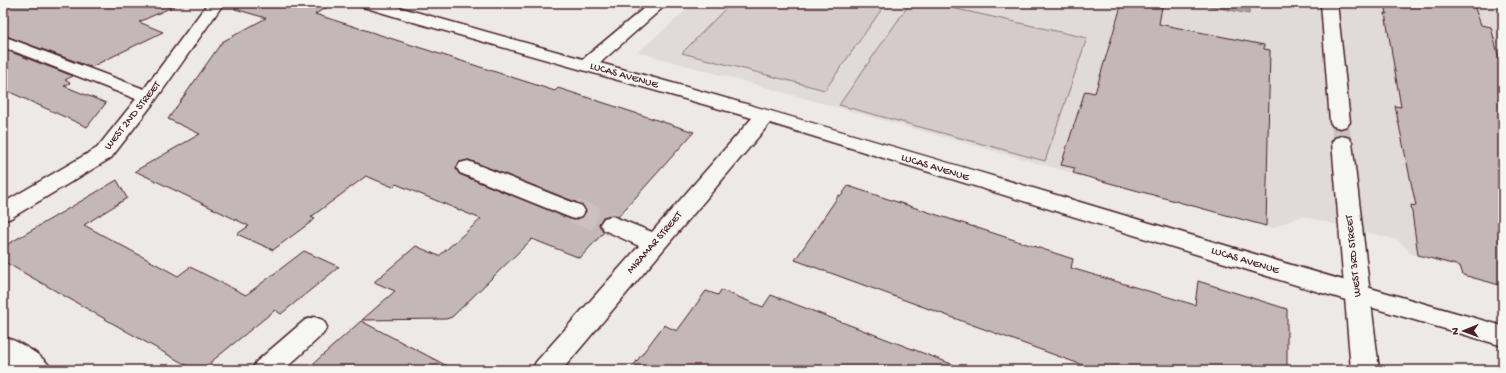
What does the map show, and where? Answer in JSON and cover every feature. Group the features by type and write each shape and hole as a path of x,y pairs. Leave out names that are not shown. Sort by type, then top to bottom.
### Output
{"street":[{"name":"WEST 2ND STREET","path":"3,213 104,153 148,97 216,3"},
{"name":"LUCAS AVENUE","path":"366,3 765,116 1358,295 1503,336"},
{"path":"586,66 660,3"},
{"name":"WEST 3RD STREET","path":"1329,3 1365,370"},
{"path":"3,40 148,97"},
{"name":"MIRAMAR STREET","path":"547,370 765,116"},
{"path":"468,168 574,211"},
{"path":"612,224 655,243"},
{"path":"266,370 314,327"},
{"path":"3,347 38,370"}],"shaded area":[{"path":"695,3 1503,3 1503,281 1412,254 1398,240 1302,216 1272,228 638,52"},
{"path":"731,3 886,3 825,90 682,53"},
{"path":"910,3 930,3 1087,38 1045,161 839,105"},
{"path":"1194,3 1250,3 1249,14"}],"building":[{"path":"3,3 181,3 139,22 163,32 91,67 3,35"},
{"path":"236,3 335,3 315,14 555,91 558,88 694,132 618,217 612,215 603,217 599,225 604,232 580,258 532,239 452,317 446,319 362,320 395,291 374,282 416,246 439,256 481,219 396,184 393,187 366,176 311,217 315,219 273,250 237,234 249,226 135,171 200,134 168,119 222,42 266,18 235,9","holes":["469,160 583,205 586,212 583,217 573,220 459,174 456,169 459,162"]},
{"path":"1122,3 1149,3 1162,7 1159,24 1264,45 1264,49 1270,50 1266,226 1073,173 1075,168 1061,165 1085,91 1095,93"},
{"path":"1385,3 1473,3 1481,25 1491,27 1503,74 1503,286 1463,275 1460,266 1418,255 1411,205 1416,206 1395,106 1401,107 1385,13 1387,14"},
{"path":"3,49 73,76 65,80 70,83 64,86 106,103 87,127 3,89"},
{"path":"117,180 127,198 84,225 178,276 190,267 246,295 304,251 339,267 281,314 275,310 201,370 196,366 193,369 3,261 3,247"},
{"path":"848,186 1073,259 1071,268 1195,305 1198,281 1287,309 1287,370 1096,370 795,260 839,195 841,196"},
{"path":"721,290 763,307 771,295 962,368 961,370 630,370 664,325 677,331 706,291 718,295"},
{"path":"361,321 455,370 306,370"}],"tunnel":[{"path":"1340,122 1342,142"},
{"path":"574,211 612,224"}]}
